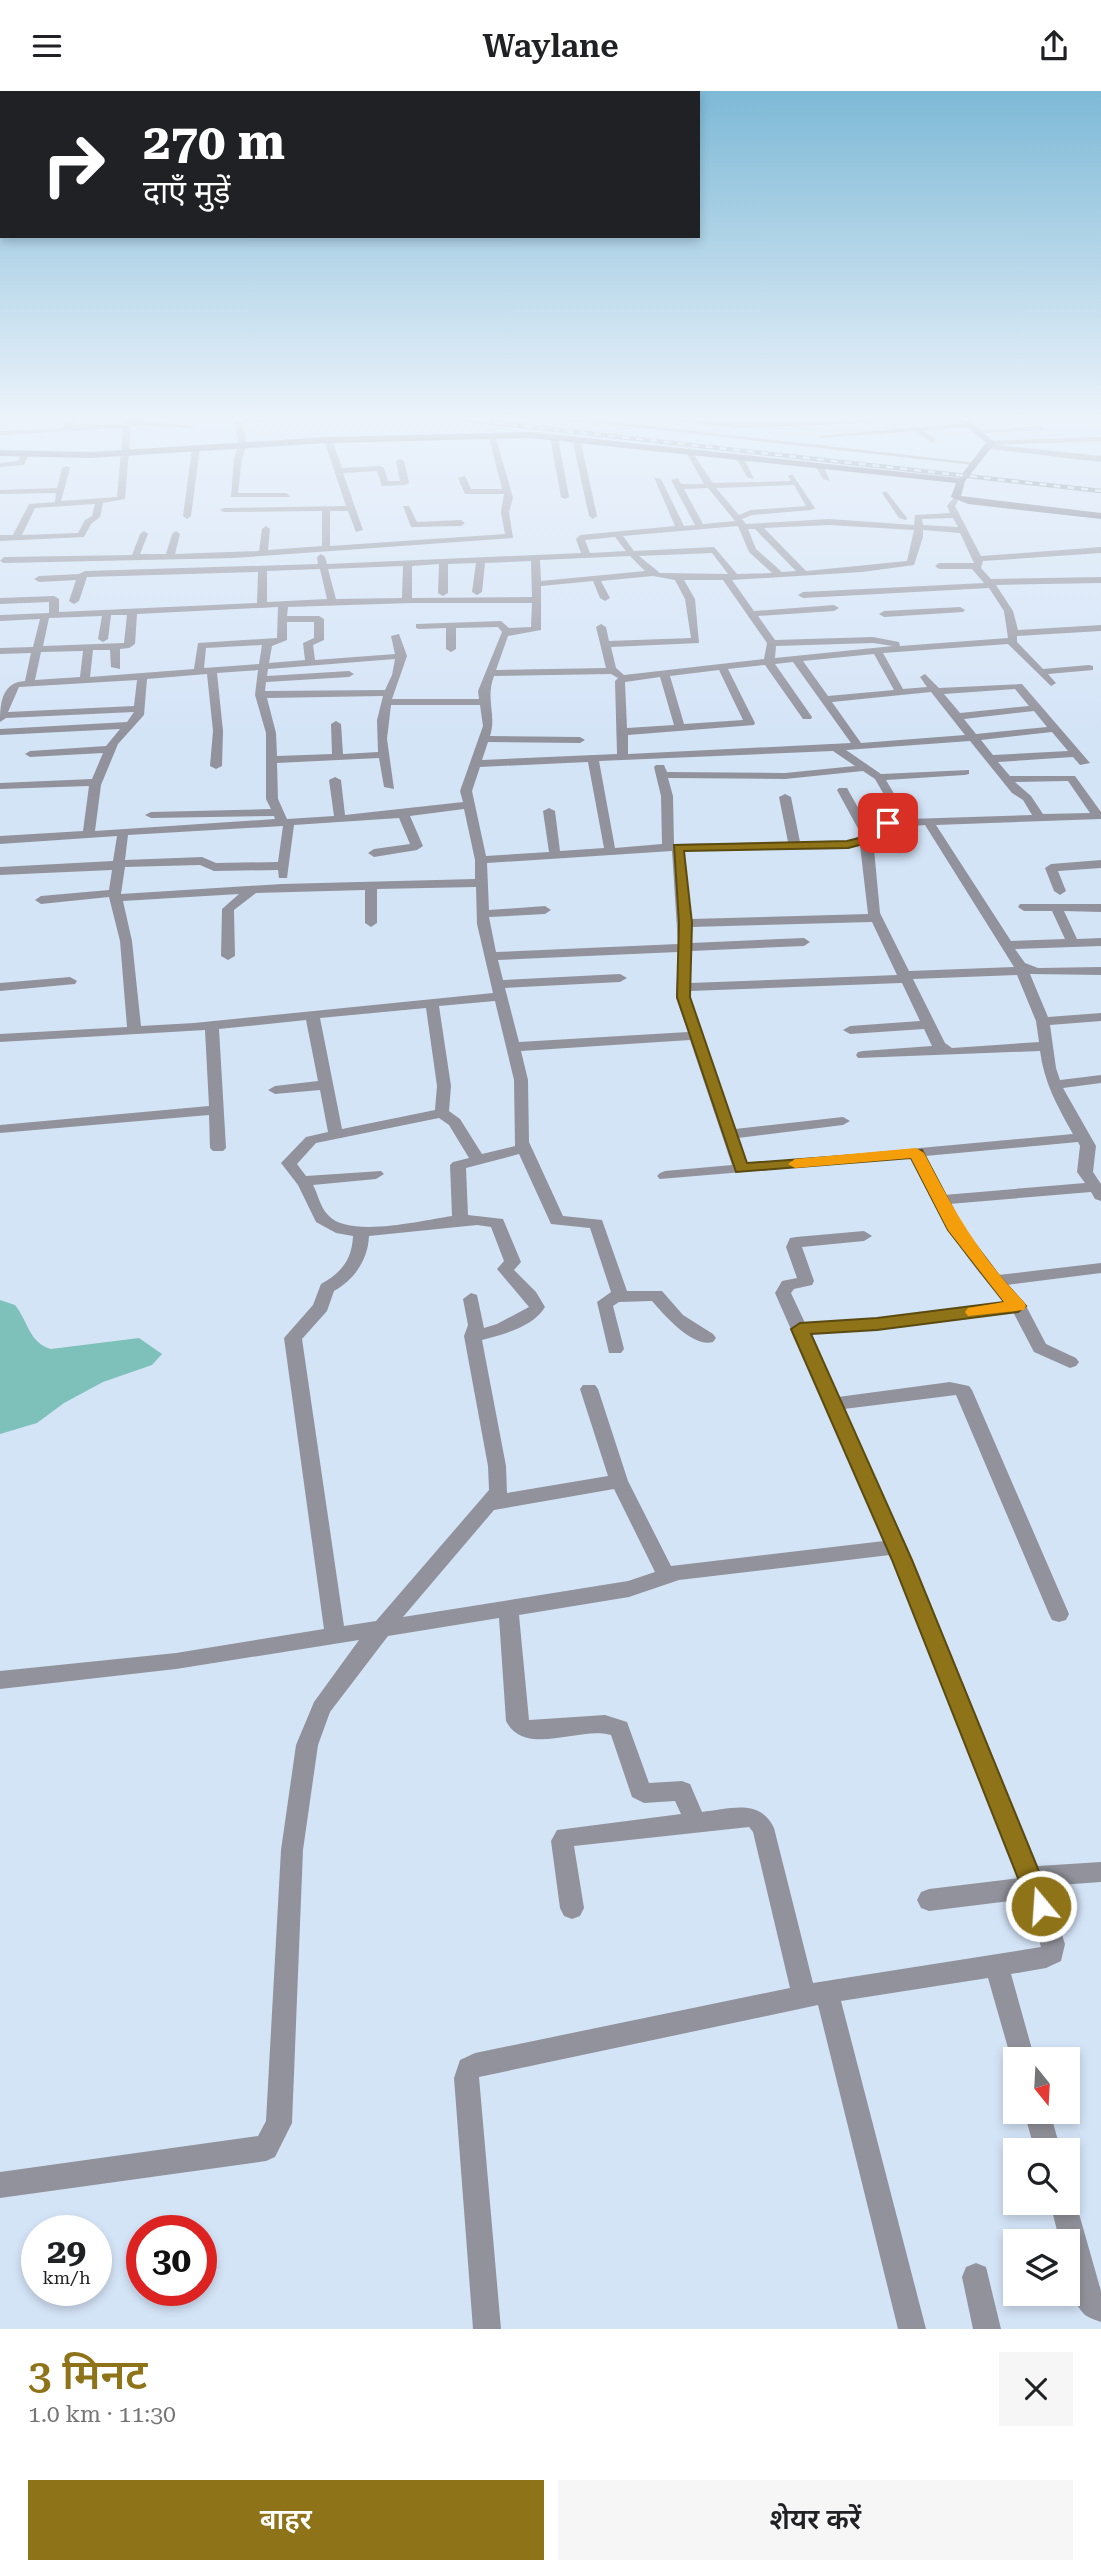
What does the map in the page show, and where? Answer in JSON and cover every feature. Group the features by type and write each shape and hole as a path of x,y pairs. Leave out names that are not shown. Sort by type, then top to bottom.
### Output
{"street":[{"path":"16,538 23,524"},
{"path":"85,545 88,524"},
{"path":"325,524 323,567 332,602"},
{"path":"357,524 359,530"},
{"path":"461,524 467,539"},
{"path":"507,524 510,536"},
{"path":"587,556 580,539 710,524"},
{"path":"741,524 752,550 784,574 813,610"},
{"path":"746,524 758,527 794,524"},
{"path":"860,524 961,530"},
{"path":"536,584 655,573 678,577 730,576 895,565 912,562 919,524"},
{"path":"959,524 977,562 1007,604 1013,637 1019,651 1051,683"},
{"path":"758,527 803,573"},
{"path":"263,552 266,529"},
{"path":"617,533 631,554 655,573"},
{"path":"135,557 145,534"},
{"path":"170,556 176,534"},
{"path":"0,538 85,545 135,557 214,551 263,552 510,536 515,539 517,558"},
{"path":"2,562 48,559 85,545"},
{"path":"2,562 12,549"},
{"path":"39,579 82,577 85,574 263,570 295,573 323,567 408,561 716,550 750,614 772,643 769,662 776,678 807,717"},
{"path":"939,566 1101,550"},
{"path":"508,632 535,630 538,578 535,557"},
{"path":"33,593 48,559"},
{"path":"477,593 481,559"},
{"path":"443,593 444,560"},
{"path":"407,606 408,561"},
{"path":"895,565 931,612"},
{"path":"262,605 263,570"},
{"path":"74,601 82,577"},
{"path":"605,644 696,641 691,604 678,577"},
{"path":"596,579 605,598"},
{"path":"803,595 914,591 990,583 1101,580"},
{"path":"0,601 54,599 29,683"},
{"path":"0,618 332,602 407,606 535,604"},
{"path":"216,767 218,731 201,645 282,640 283,604"},
{"path":"750,614 834,608"},
{"path":"884,614 960,610"},
{"path":"0,651 130,644 132,612"},
{"path":"103,639 107,613"},
{"path":"282,619 319,619 319,640 308,643 310,663"},
{"path":"419,626 501,624 508,632"},
{"path":"451,625 451,649"},
{"path":"601,627 612,671"},
{"path":"490,673 612,671 623,678 1101,628"},
{"path":"508,632 483,691 488,726 466,791 481,860 483,914 521,1080 518,1125 524,1147 558,1220 589,1221 600,1230 619,1292 617,1297"},
{"path":"390,787 383,755 388,697 402,665 396,636"},
{"path":"772,643 881,640 905,649"},
{"path":"268,642 260,695 271,733 272,799 283,819 282,888"},
{"path":"115,646 116,667"},
{"path":"85,680 89,647"},
{"path":"877,651 900,692"},
{"path":"922,656 1019,651"},
{"path":"139,709 1,717 13,686 29,683 141,677 149,673 402,656"},
{"path":"796,659 858,746"},
{"path":"621,732 750,723 722,667"},
{"path":"1040,672 1089,668"},
{"path":"261,679 349,674"},
{"path":"664,674 680,728"},
{"path":"89,834 96,782 110,749 132,725 139,709 141,677"},
{"path":"925,677 970,737 1006,779 1027,798 1040,818"},
{"path":"623,678 620,681 623,756"},
{"path":"823,699 1016,686 1080,759 989,759"},
{"path":"260,695 485,702"},
{"path":"955,717 1037,708"},
{"path":"336,724 338,756"},
{"path":"0,732 132,725"},
{"path":"474,764 858,746 1054,729"},
{"path":"483,739 580,740"},
{"path":"832,746 879,777 905,822"},
{"path":"30,754 110,749"},
{"path":"657,754 667,796 685,923 683,986 686,1011 741,1169"},
{"path":"272,760 383,755"},
{"path":"593,757 610,851"},
{"path":"662,775 785,776 864,768"},
{"path":"879,777 965,772"},
{"path":"1006,779 1071,778 1099,816"},
{"path":"335,780 340,819"},
{"path":"0,786 96,782"},
{"path":"843,790 865,837 876,918 942,1049"},
{"path":"785,797 795,845"},
{"path":"151,815 340,819 469,805"},
{"path":"549,811 555,855"},
{"path":"374,853 417,846 403,813"},
{"path":"481,860 673,848 848,845 865,837 878,824 1099,816"},
{"path":"0,840 283,819"},
{"path":"928,821 1022,969 1043,1021 1055,1085 1084,1137 1089,1151 1085,1173 1097,1191"},
{"path":"123,832 115,896 126,941 134,1030"},
{"path":"0,871 202,861 214,867 284,866"},
{"path":"1060,891 1051,868 1101,864"},
{"path":"41,900 282,888 482,883"},
{"path":"371,887 372,923"},
{"path":"228,956 228,909 253,890"},
{"path":"1024,907 1101,908"},
{"path":"1057,909 1073,943"},
{"path":"483,914 545,910"},
{"path":"685,923 876,918"},
{"path":"491,956 804,942"},
{"path":"1006,944 1101,942"},
{"path":"683,986 1022,969 1036,972 1101,971"},
{"path":"0,1038 212,1025 432,1003 499,990 620,978"},
{"path":"0,987 70,981"},
{"path":"432,1003 444,1086 442,1113"},
{"path":"312,1015 336,1135"},
{"path":"1043,1021 1101,1017"},
{"path":"212,1025 218,1148"},
{"path":"850,1030 928,1025"},
{"path":"513,1047 695,1036"},
{"path":"863,1055 942,1049 950,1052 1047,1046"},
{"path":"1055,1085 1101,1079"},
{"path":"275,1090 326,1085"},
{"path":"0,1129 216,1110"},
{"path":"473,1336 502,1329 534,1312 537,1307 531,1294 520,1287 505,1269 513,1262 497,1223 438,1221 361,1233 326,1222 289,1163 306,1143 442,1113 455,1122 477,1159"},
{"path":"730,1133 843,1121"},
{"path":"665,1176 1084,1137"},
{"path":"460,1221 457,1167 524,1147"},
{"path":"916,1153 938,1200 956,1230 994,1281 1018,1306 1040,1348 1070,1363"},
{"path":"302,1181 376,1174"},
{"path":"938,1200 1097,1191"},
{"path":"335,1635 293,1338 321,1307 327,1288 345,1278 357,1260 361,1253 361,1233"},
{"path":"487,2329 466,2078 469,2069 475,2065 816,1994 1046,1957 1053,1953 1054,1944 1033,1882 897,1548 783,1293 788,1285 806,1281 794,1243 864,1237"},
{"path":"994,1281 1101,1268"},
{"path":"615,1349 605,1302 617,1297 656,1294 677,1319 707,1338"},
{"path":"0,2185 266,2148 274,2137 279,2123 292,1850 307,1745 329,1696 383,1627 491,1503 499,1481 473,1336 476,1325 471,1299"},
{"path":"800,1329 877,1324 1018,1306"},
{"path":"832,1404 950,1388 963,1390 1059,1614"},
{"path":"589,1389 619,1481 666,1575"},
{"path":"491,1503 619,1481"},
{"path":"0,1679 176,1661 629,1589 666,1575 897,1548"},
{"path":"508,1608 517,1721 522,1727 532,1730 606,1724 618,1728 640,1790 644,1793 682,1791 695,1821"},
{"path":"572,1908 562,1842 565,1837 695,1821 749,1817 757,1820 763,1828 816,1994 912,2329"},
{"path":"929,1900 1101,1872"},
{"path":"996,1964 1019,2047"},
{"path":"1066,2215 1088,2295 1095,2306 1101,2308"},
{"path":"976,2277 987,2329"}],"shaded area":[{"path":"0,1300 15,1305 33,1337 51,1349 139,1338 162,1354 152,1365 103,1382 64,1403 37,1423 0,1434"}],"slow traffic":[{"path":"795,1164 916,1153 938,1200 956,1230 994,1281 1018,1306 974,1312"}],"route":[{"path":"888,823 873,826 857,844 678,847 685,923 683,997 741,1169 916,1153 938,1200 956,1230 994,1281 1018,1306 877,1324 800,1329 902,1560 1041,1906"}]}
